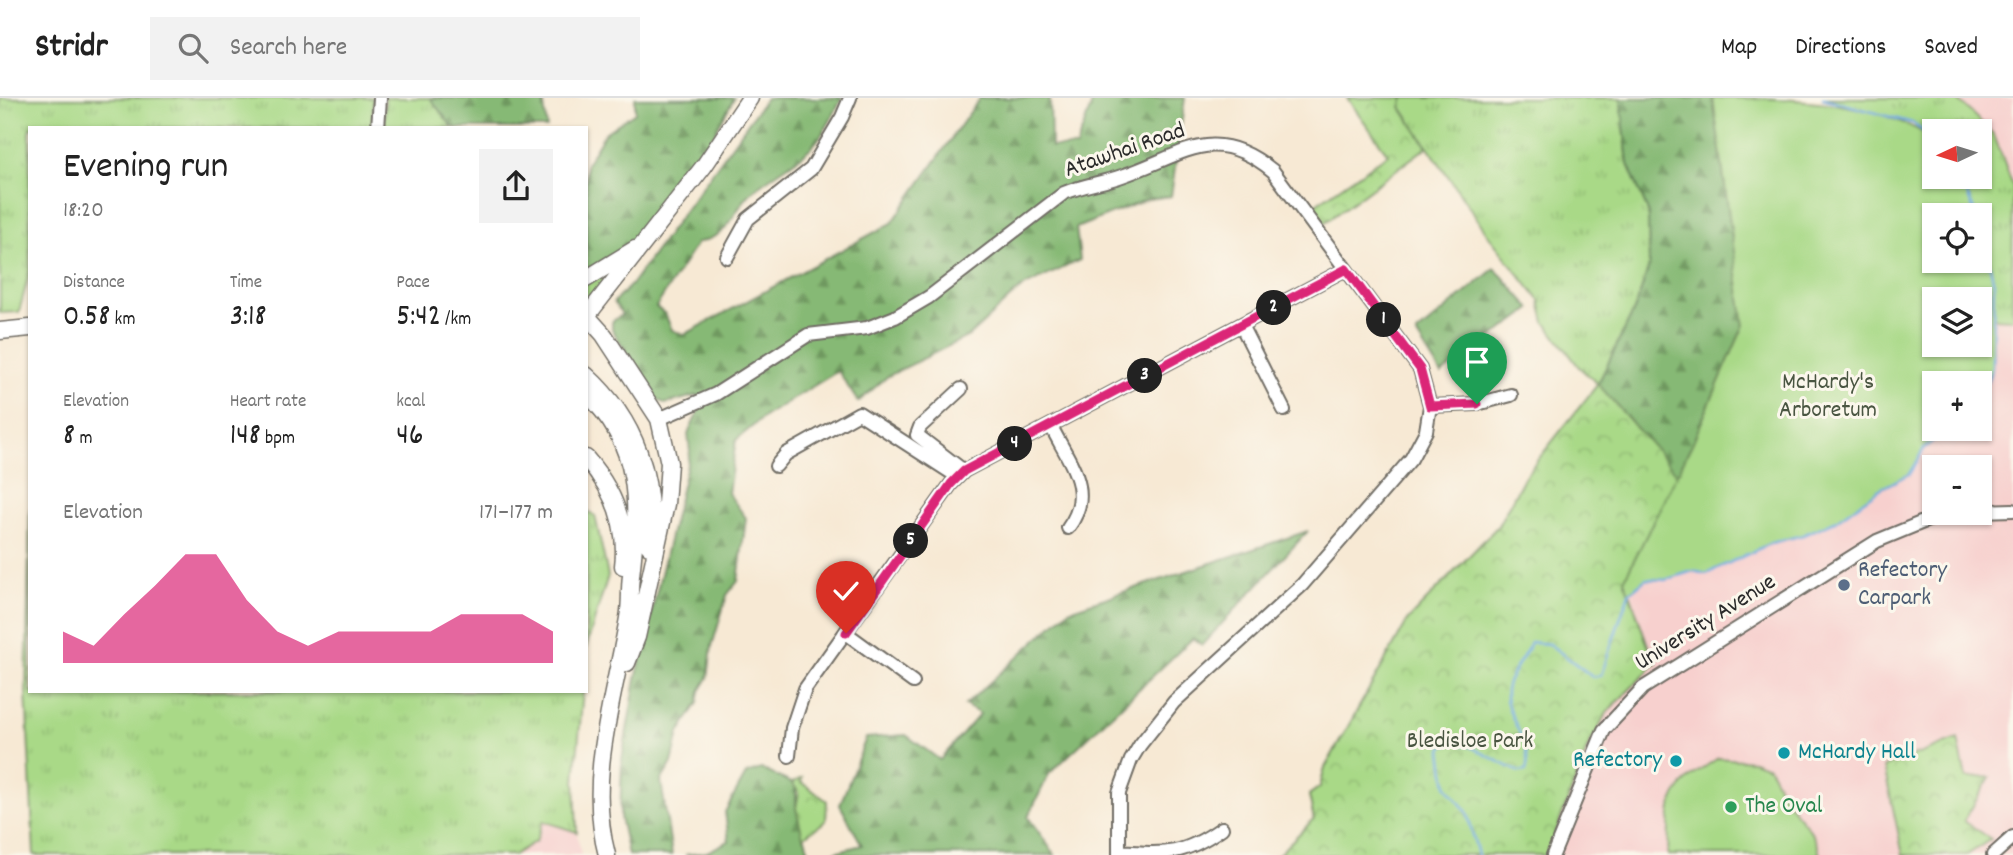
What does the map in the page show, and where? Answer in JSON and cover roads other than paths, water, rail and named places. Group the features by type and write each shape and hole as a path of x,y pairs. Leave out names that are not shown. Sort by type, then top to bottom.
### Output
{"main road":[{"path":"588,315 657,229 750,98"},
{"path":"588,278 623,258 657,229"},
{"path":"588,317 604,335 659,419 669,463 667,504 637,637 611,705"},
{"path":"0,331 28,328"},
{"path":"588,377 622,414 641,454 647,477 651,504 648,551 643,576 629,615"},
{"path":"588,396 620,439 635,485 637,531 629,615 611,705"},
{"path":"588,460 603,477 616,504 623,528 625,554 611,705 600,786 607,853"}],"street":[{"path":"378,126 380,98"},
{"path":"727,257 748,219 811,169 842,117 850,98"},
{"name":"Atawhai Road","path":"659,419 716,394 808,335 867,328 895,317 929,297 1064,193 1084,184 1121,176 1193,148 1221,144 1245,150 1282,180 1420,369 1430,406 1426,431 1411,459 1302,585 1174,702 1140,745 1131,760 1119,793 1119,853"},
{"path":"789,756 792,728 805,689 961,474 1346,269"},
{"path":"1241,325 1284,410"},
{"path":"961,389 920,427 917,435 961,474"},
{"path":"1430,406 1477,404 1511,396"},
{"path":"776,466 786,454 859,413 961,474"},
{"path":"1051,426 1082,494 1079,512 1068,528"},
{"path":"1992,511 2013,510"},
{"name":"University Avenue","path":"1553,855 1596,745 1614,717 1643,688 1877,541 1922,522"},
{"path":"846,633 913,682"},
{"path":"1119,853 1182,855 1204,845 1222,828"},
{"path":"1993,855 2013,837"}],"waterway":[{"path":"1823,98 1912,123 1922,130"},
{"path":"1965,189 1971,203"},
{"path":"1991,371 1994,283 1992,273"},
{"path":"1478,855 1467,812 1447,787 1442,750 1444,745 1457,743 1471,747 1519,772 1526,771 1526,749 1506,696 1509,680 1531,642 1549,644 1593,677 1601,675 1629,593 1646,579 1665,580 1693,571 1706,574 1771,543 1803,535 1835,521 1878,490 1909,474 1924,449 1933,441"}],"place":[{"name":"Refectory Carpark","path":"1844,585"},
{"name":"McHardy Hall","path":"1784,753"},
{"name":"Refectory","path":"1676,761"},
{"name":"The Oval","path":"1731,807"}],"park label":[{"name":"McHardy's Arboretum","path":"1828,397"},
{"name":"Bledisloe Park","path":"1470,742"}]}
